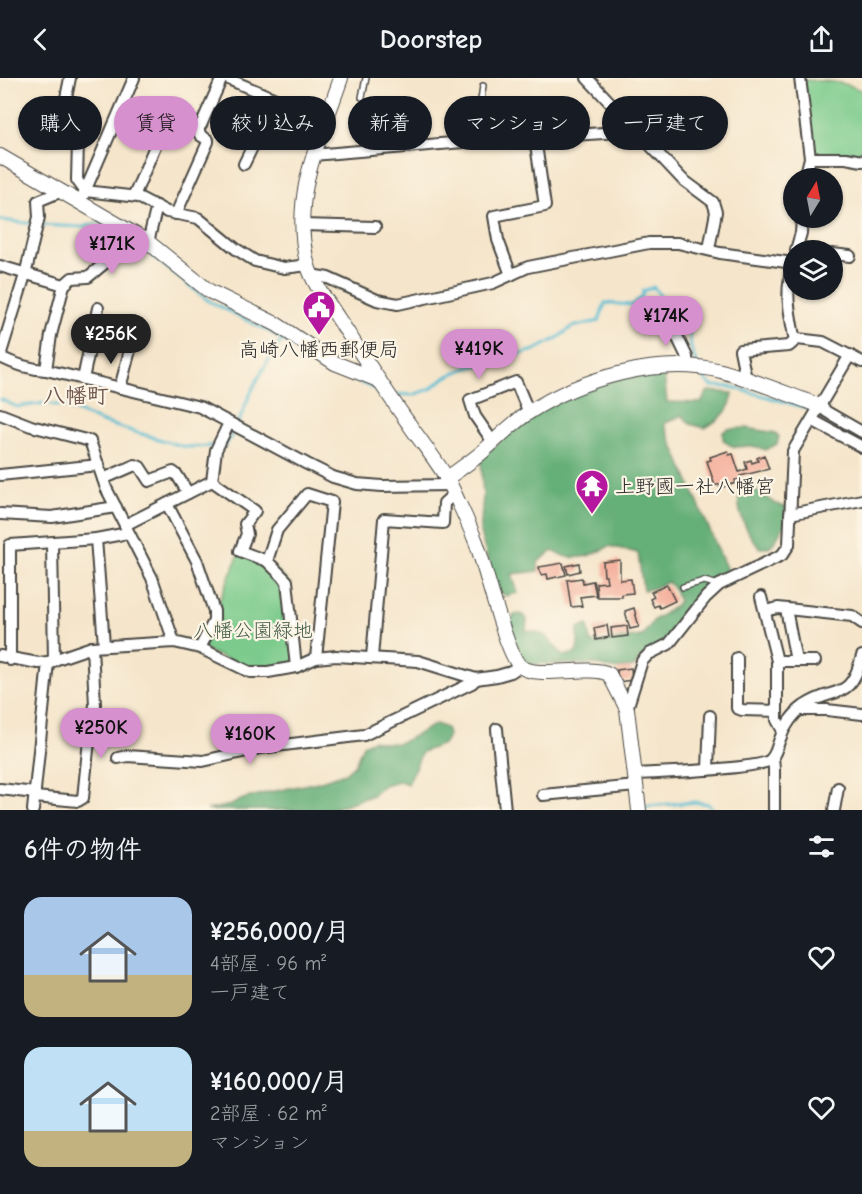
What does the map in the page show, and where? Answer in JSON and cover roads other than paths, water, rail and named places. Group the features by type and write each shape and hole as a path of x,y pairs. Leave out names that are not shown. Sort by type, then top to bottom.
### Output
{"street":[{"path":"70,78 64,108 81,115 77,180 83,196 146,240 209,291 276,324 335,363 378,380"},
{"path":"83,196 134,78"},
{"path":"176,214 208,142 200,135 198,127 225,78 266,96"},
{"path":"335,96 341,78"},
{"path":"587,78 604,96"},
{"path":"800,78 810,158 808,168"},
{"path":"313,155 444,144"},
{"path":"134,196 153,150"},
{"path":"244,164 251,150"},
{"path":"315,150 303,196 303,244 310,270 378,380 450,486 476,543 503,627 520,666 537,671 594,670 609,674 627,708 639,810"},
{"path":"511,275 498,240 494,216 545,206 537,150"},
{"path":"654,150 682,179 715,206 709,249"},
{"path":"0,156 62,190 83,196 134,196 176,214 198,218 236,249 255,261 284,268 310,270 376,300 398,304 493,283 528,267 649,243 678,243 720,253 783,260"},
{"path":"810,158 846,158 862,161"},
{"path":"62,190 38,201 39,217 25,275 0,357 18,366 46,370 200,407 333,477 357,484 450,486"},
{"path":"146,240 157,206"},
{"path":"302,225 375,227"},
{"path":"46,370 51,335 64,285 72,278 88,277 122,249 146,240"},
{"path":"843,255 850,256"},
{"path":"0,266 64,285"},
{"path":"787,300 794,336 797,339"},
{"path":"83,380 98,308"},
{"path":"652,321 670,322 687,357 688,367"},
{"path":"627,708 642,661 649,654 669,644 705,597 719,585 782,555 789,546 793,451 820,406 858,358 823,342 797,339 789,346 740,350 746,379"},
{"path":"120,388 130,350"},
{"path":"372,657 384,519 443,523 444,503 450,486 493,442 546,402 616,374 639,369 688,367 719,371 820,406 826,412 862,432"},
{"path":"493,442 475,416 470,400 516,382 529,413"},
{"path":"0,414 40,429 90,441 103,479 152,578 174,642"},
{"path":"812,420 862,447"},
{"path":"212,481 216,450 229,423"},
{"path":"0,475 99,465"},
{"path":"103,479 132,466 138,466 149,481 169,472 175,473 188,493"},
{"path":"212,481 167,504 127,529 96,539 10,545 5,581 5,658 38,663 51,662 98,646 174,642 200,648 250,672 268,672 296,667 316,658 336,656 418,661 476,679 511,672 520,666"},
{"path":"212,481 255,511 246,524 247,534 240,551 267,561 287,581 296,667"},
{"path":"267,561 277,530 308,494 332,502 316,658"},
{"path":"790,514 862,500"},
{"path":"167,504 197,561 214,611 214,621 200,648"},
{"path":"0,514 52,517 116,507"},
{"path":"0,789 78,801 83,798 95,705 98,646 96,539"},
{"path":"33,810 51,662 51,543"},
{"path":"761,597 777,661 777,720 783,731"},
{"path":"765,611 778,608 852,616 862,623"},
{"path":"786,609 796,661"},
{"path":"774,810 773,758 783,731 799,710 806,705 847,687 853,682 862,656"},
{"path":"736,658 737,708 777,711"},
{"path":"777,661 814,661"},
{"path":"118,758 127,756 203,762 260,748 364,735 476,679"},
{"path":"799,710 838,710 862,714"},
{"path":"708,770 710,716"},
{"path":"497,729 505,810"},
{"path":"543,795 635,780 760,764 773,758"},
{"path":"834,810 838,788"}],"lane":[{"path":"362,96 366,78"},
{"path":"482,96 483,86"},
{"path":"683,587 704,581 719,585"}],"waterway":[{"path":"0,220 34,224"},
{"path":"40,225 83,227 100,222 132,242"},
{"path":"138,245 209,301 274,334 317,364 380,391"},
{"path":"395,394 413,395 430,389 446,377 464,369 535,350 572,327 599,321 605,303 632,305 642,297 643,291 654,287 669,309 688,319 691,347 697,364"},
{"path":"238,424 257,380 282,340"},
{"path":"701,373 712,386 732,387 807,408"},
{"path":"0,399 17,407 46,403 67,407 102,422 185,447 214,446"},
{"path":"818,414 862,439"},
{"path":"221,446 225,446 235,430"},
{"path":"643,809 646,806 697,802 708,804 713,810"}],"place":[{"name":"高崎八幡西郵便局","path":"319,336"},
{"name":"上野國一社八幡宮","path":"592,515"}],"district":[{"name":"八幡町","path":"76,395"}],"park label":[{"name":"八幡公園緑地","path":"253,630"}]}
